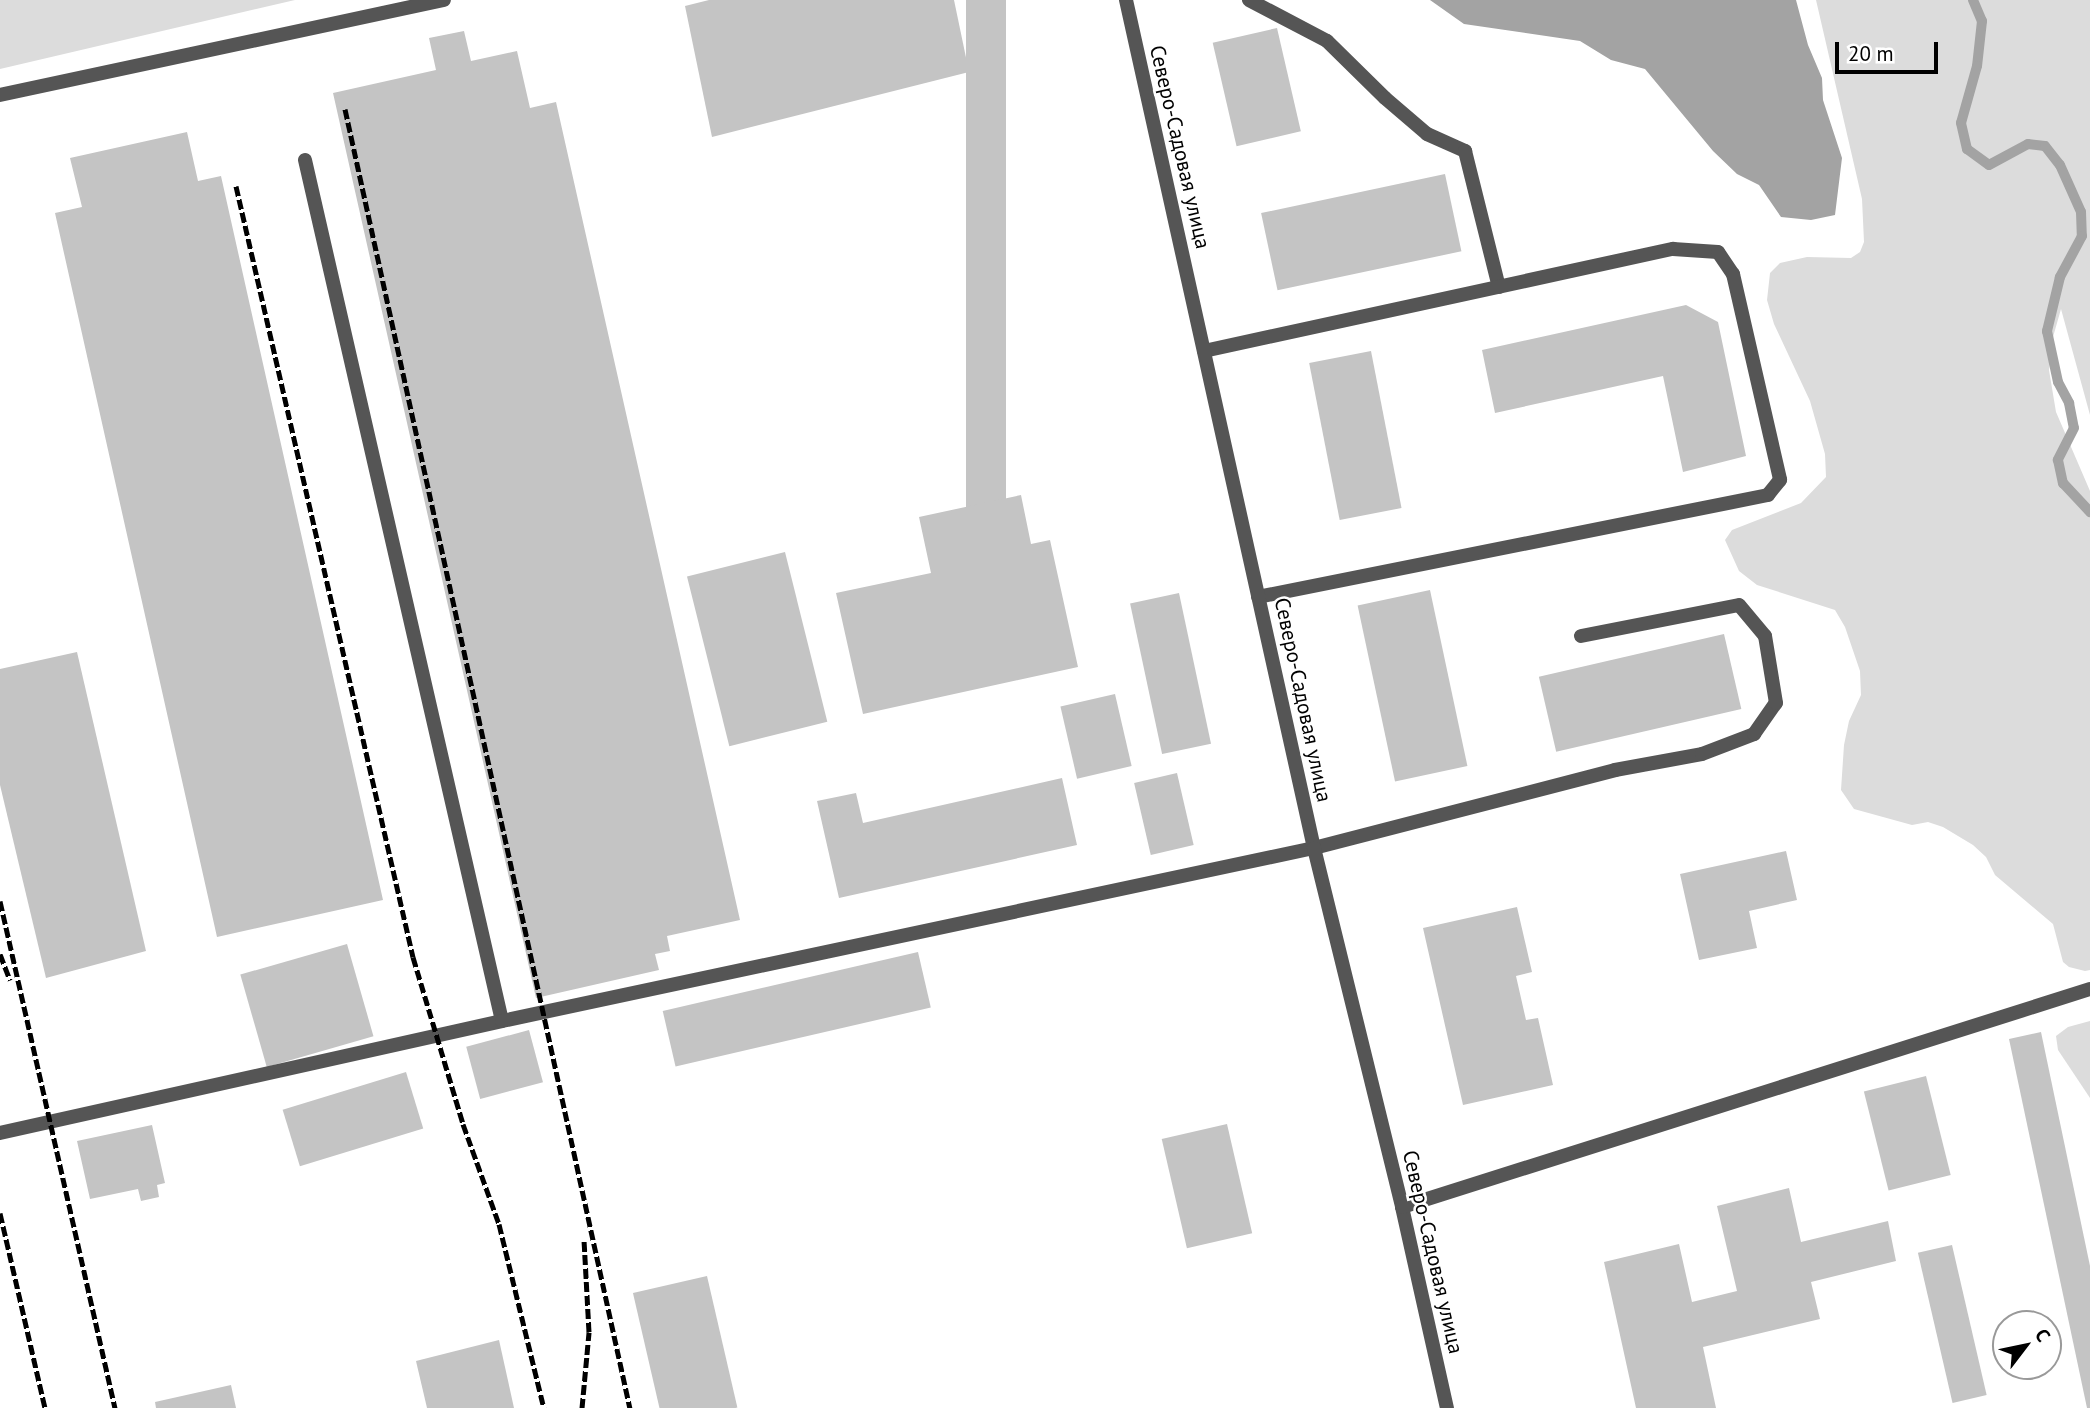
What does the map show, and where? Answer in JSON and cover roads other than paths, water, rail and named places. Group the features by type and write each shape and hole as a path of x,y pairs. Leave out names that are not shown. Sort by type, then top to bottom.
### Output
{"street":[{"path":"0,95 444,0"},
{"name":"Северо-Садовая улица","path":"1126,0 1314,848 1402,1207 1447,1408"},
{"path":"1249,0 1327,41 1385,98 1427,134 1465,150 1499,287"},
{"path":"305,160 502,1021"},
{"path":"1204,351 1673,249 1718,252 1733,274 1780,480 1768,495 1258,597"},
{"path":"0,1133 502,1021 1314,848 1615,770 1702,754 1754,734 1776,703 1765,636 1739,605 1581,636"},
{"path":"1402,1207 2090,989"}],"waterway":[{"path":"1973,0 1982,21 1977,66 1961,123 1967,149 1989,165 2028,144 2045,146 2060,165 2081,212 2082,236 2060,277 2047,331 2058,382 2069,403 2074,428 2058,460 2063,483 2090,512"}],"railway":[{"path":"345,109 630,1408"},
{"path":"236,186 413,957 463,1124 499,1224 544,1408"},
{"path":"0,901 115,1408"},
{"path":"0,954 10,980"},
{"path":"0,1213 45,1408"},
{"path":"582,1408 589,1332 584,1241"}]}
